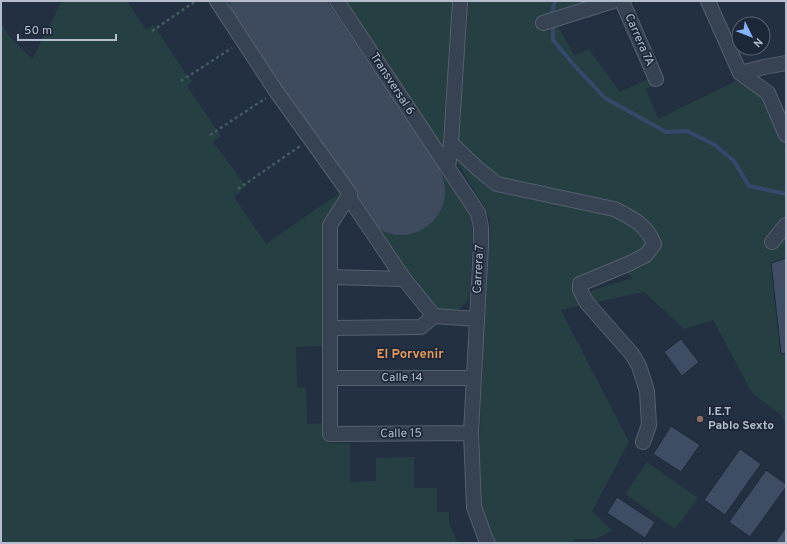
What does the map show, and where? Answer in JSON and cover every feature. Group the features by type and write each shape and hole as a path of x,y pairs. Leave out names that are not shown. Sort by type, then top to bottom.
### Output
{"street":[{"path":"217,1 276,91 350,194 330,225 330,378"},
{"name":"Transversal 6","path":"337,1 448,168"},
{"path":"448,168 460,1"},
{"path":"543,23 613,1"},
{"name":"Carrera 7A","path":"622,1 656,79"},
{"path":"708,1 740,73 768,93 786,135"},
{"path":"740,73 786,63"},
{"path":"451,142 477,168 497,184 614,209 632,217 644,227 651,236 654,244 646,255 580,284 580,290 587,303 632,354 639,366 648,391 650,425 643,442"},
{"name":"Carrera 7","path":"448,168 478,213 481,227 471,433 474,507 488,543"},
{"path":"348,196 404,279 434,316"},
{"path":"772,242 786,225"},
{"path":"330,277 404,279"},
{"path":"330,328 421,327 434,316 477,319"},
{"name":"Calle 14","path":"330,378 474,378"},
{"name":"Calle 15","path":"330,378 330,434 471,433"}],"path":[{"path":"152,31 196,1"},
{"path":"181,81 243,42"},
{"path":"210,135 276,91"},
{"path":"238,189 310,139"}],"green space":[{"path":"62,1 127,1 146,30 154,25 186,74 193,81 187,86 221,136 213,142 246,186 234,197 266,244 341,192 344,196 325,224 323,346 296,347 297,387 306,388 307,424 326,423 328,443 350,444 350,482 376,481 376,458 414,457 414,488 437,488 437,512 449,512 449,524 458,543 1,543 1,22 8,35 32,59"},
{"path":"227,1 326,1 470,213 473,233 470,290 468,301 454,314 435,313 398,262"},
{"path":"344,1 456,1 445,158"},
{"path":"467,1 603,1 557,24 574,55 589,49 620,92 648,79 653,86 646,89 658,119 736,81 763,97 786,150 786,423 781,415 752,393 713,320 684,329 644,292 593,303 591,291 632,278 619,265 577,282 583,305 561,310 629,442 592,511 612,531 595,539 575,539 573,543 493,543 478,505 483,319 490,220 483,205 456,160"},
{"path":"647,462 698,498 675,529 625,494"}],"building":[{"path":"786,258 786,353 781,354 771,263"},
{"path":"681,339 699,362 682,376 664,352"},
{"path":"671,426 700,445 681,472 653,454"},
{"path":"740,449 761,464 725,515 704,500"},
{"path":"766,470 786,484 786,487 750,537 729,522"},
{"path":"617,497 655,522 645,538 607,513"},
{"path":"786,527 786,543 775,543"}],"waterway":[{"path":"552,13 555,1"},
{"path":"553,23 553,40 605,98 666,132 687,131 715,145 734,161 749,186 786,194"}],"runway":[{"path":"274,1 401,191"}],"place":[{"name":"I.E.T Pablo Sexto","path":"700,419"}],"district":[{"name":"El Porvenir","path":"410,355"}]}
